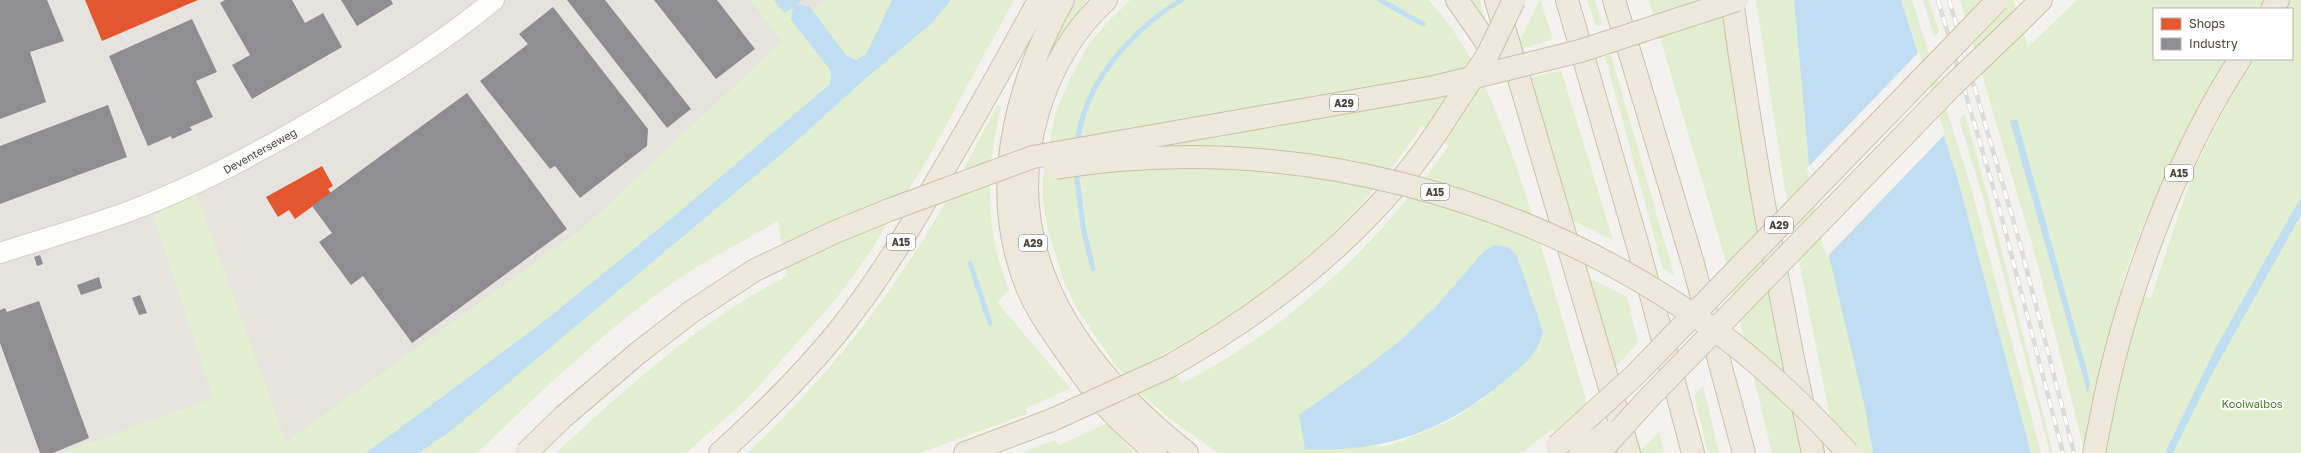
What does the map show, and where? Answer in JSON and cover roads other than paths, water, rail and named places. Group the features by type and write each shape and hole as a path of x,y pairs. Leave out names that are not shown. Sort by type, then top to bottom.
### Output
{"highway":[{"name":"A15","path":"720,453 753,423 806,369 840,328 869,289 904,238 1039,0"},
{"path":"1063,0 1048,28 1031,68 1011,138 1008,199 1014,246 1027,287 1045,322 1098,396 1156,453"},
{"name":"A29","path":"1106,0 1093,11 1063,50 1044,90 1031,136 1028,193 1030,227 1037,261 1044,279 1074,332 1125,397 1151,423 1187,453"},
{"path":"1457,0 1485,40 1507,86 1525,131 1542,189 1564,233"},
{"path":"1496,0 1629,453"},
{"path":"965,453 1052,420 1168,367 1241,323 1315,266 1384,198 1435,135 1488,54 1514,0"},
{"path":"1567,0 1637,242 1693,453"},
{"path":"1614,0 1692,260 1744,453"},
{"path":"1732,0 1754,148 1788,335 1813,453"},
{"name":"A29","path":"526,453 563,417 638,353 691,312 755,270 835,232 1033,157 1434,88 1580,51 1737,0"},
{"name":"A29","path":"1553,450 1635,375 1998,0"},
{"name":"A29","path":"1599,453 1646,401 1950,87 2020,22 2041,0"},
{"name":"A15","path":"2094,453 2112,368 2133,293 2173,186 2226,80 2239,60"},
{"name":"A15","path":"947,190 1018,174 1070,165 1132,159 1194,157 1254,160 1313,166 1370,176 1428,190 1494,212 1546,233 1637,279 1730,343 1794,398 1848,453"},
{"path":"1580,453 1646,401"}],"street":[{"name":"Deventerseweg","path":"0,253 129,212 210,177 256,154 396,72 469,21 494,0"}],"water":[{"path":"774,0 802,0 797,4 809,6 846,55 856,60 866,54 892,0 951,0 931,24 864,80 791,146 452,430 419,453 366,453 543,322 673,217 830,84 831,71 791,20 793,8 784,13"},
{"path":"1794,0 1901,0 1958,180 2031,453 1873,453 1864,404 1810,176"},
{"path":"2017,119 2090,382 2088,394 2010,121"},
{"path":"2301,197 2301,215 2213,372 2173,453 2165,453 2215,349"},
{"path":"1494,245 1509,247 1517,256 1543,331 1539,345 1520,368 1462,412 1439,424 1414,434 1389,442 1363,447 1305,449 1299,415 1364,369 1402,339 1437,305 1484,251"}],"waterway":[{"path":"1077,145 1081,123 1089,101 1099,81 1112,62 1127,44 1144,28 1181,0"},
{"path":"1380,0 1423,24"},
{"path":"1076,171 1083,227 1093,269"},
{"path":"970,263 990,323"}],"railway":[{"path":"1938,0 1999,207 2063,453"},
{"path":"1949,0 2019,240 2074,453"}],"park label":[{"name":"Kooiwalbos","path":"2252,404"}]}
